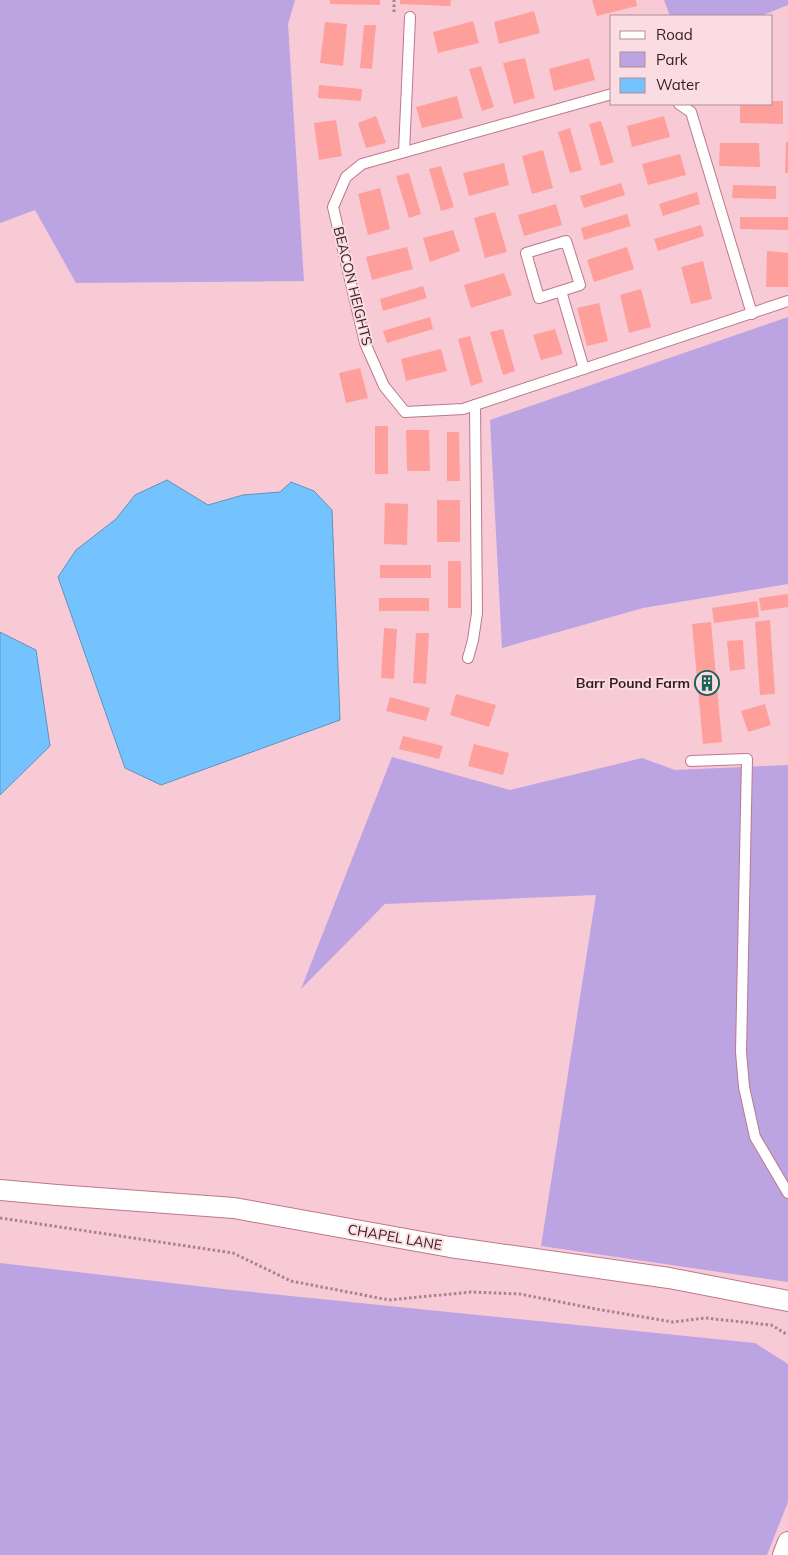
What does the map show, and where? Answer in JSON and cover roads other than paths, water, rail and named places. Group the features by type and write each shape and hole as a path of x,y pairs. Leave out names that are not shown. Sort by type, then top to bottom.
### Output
{"street":[{"name":"CHAPEL LANE","path":"0,1190 234,1208 450,1247 669,1278 788,1301"},
{"path":"783,1555 788,1542"}],"lane":[{"path":"404,152 410,17"},
{"name":"BEACON HEIGHTS","path":"610,95 362,164 346,177 333,207 365,343 384,386 405,412 463,409 788,301"},
{"path":"680,105 691,112 752,314"},
{"path":"566,241 580,286 561,291 539,298 526,253 566,241"},
{"path":"561,291 584,369"},
{"path":"468,658 473,640 476,613 475,405"},
{"path":"691,760 747,759 741,1052 744,1087 755,1138 788,1193"}],"water":[{"path":"167,480 208,505 243,495 280,492 291,482 314,491 332,510 340,720 161,785 125,768 58,577 76,550 116,519 135,495"},
{"path":"0,632 36,650 50,746 0,795"}],"place":[{"name":"Barr Pound Farm","path":"707,683"}]}
